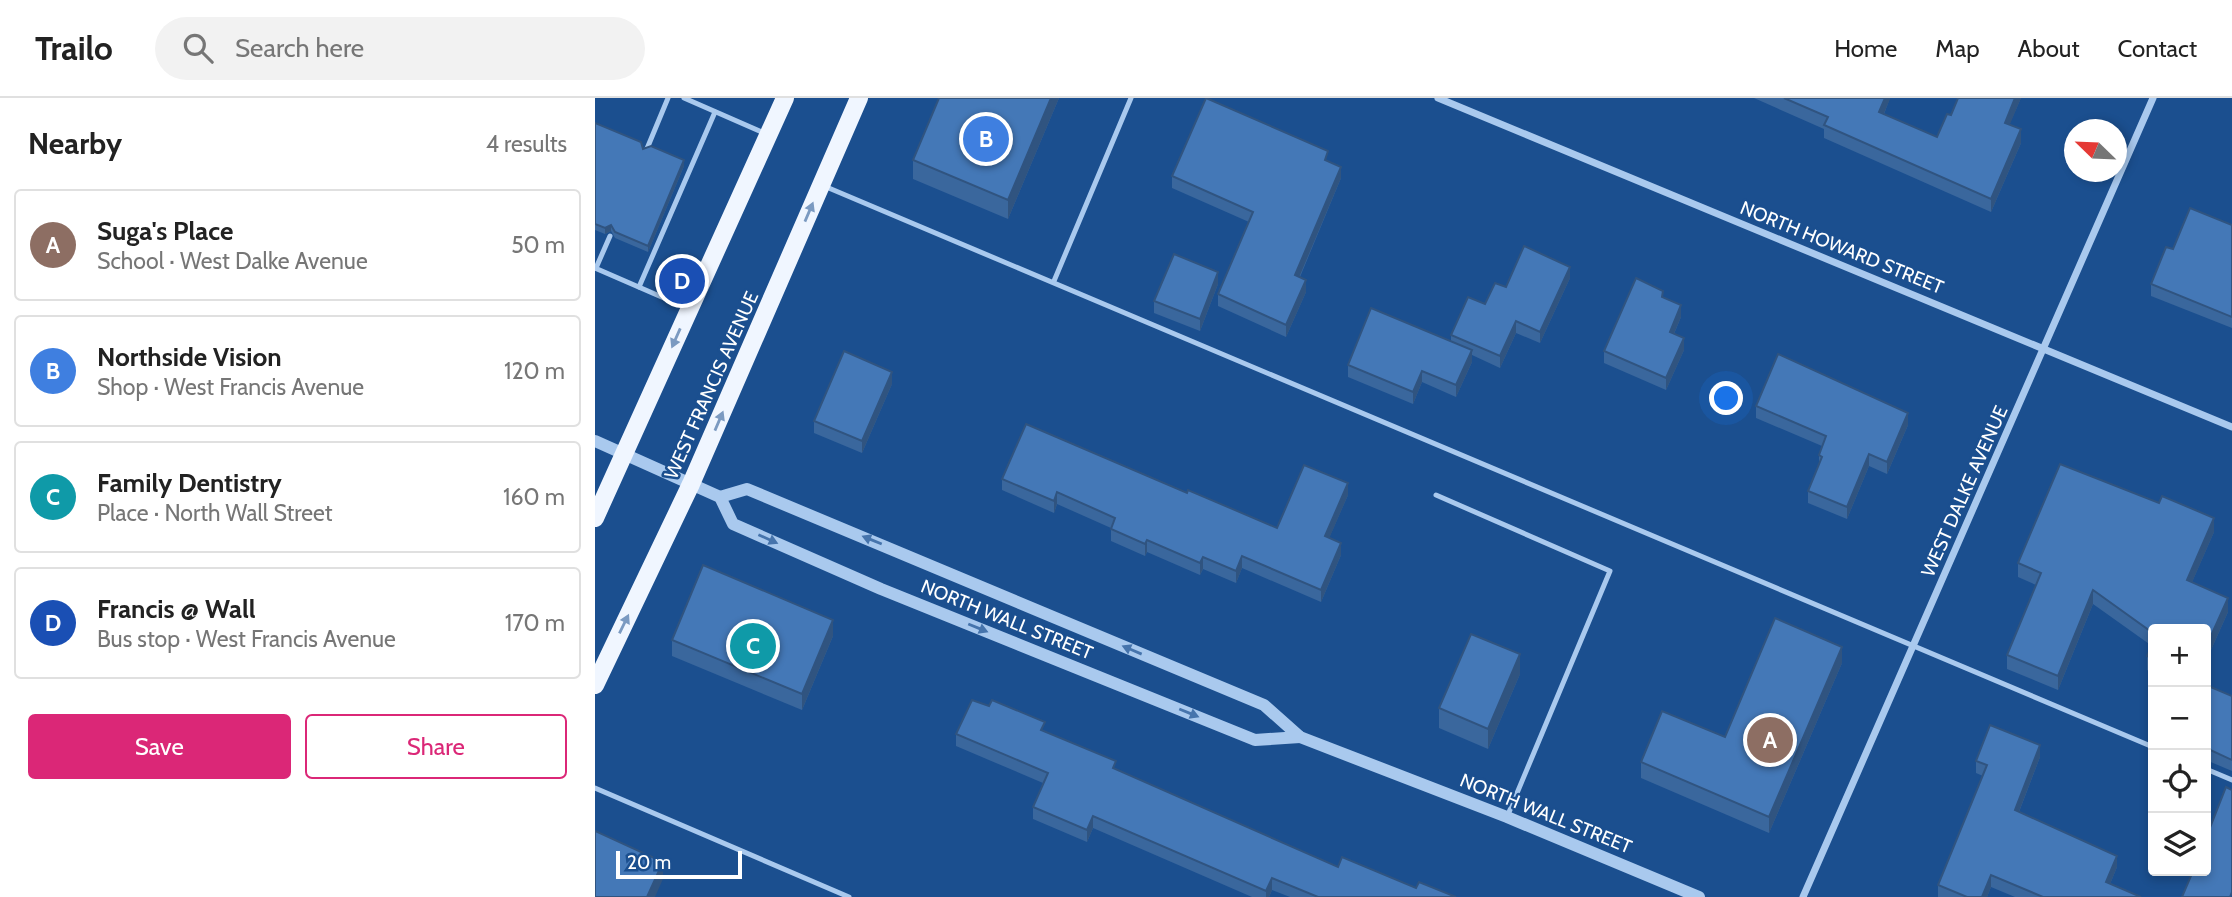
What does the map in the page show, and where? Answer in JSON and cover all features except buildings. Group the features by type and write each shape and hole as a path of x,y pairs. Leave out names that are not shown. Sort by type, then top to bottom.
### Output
{"main road":[{"path":"595,518 785,98"},
{"name":"WEST FRANCIS AVENUE","path":"595,685 691,484 859,98"}],"street":[{"name":"NORTH HOWARD STREET","path":"1438,98 2232,427"},
{"name":"WEST DALKE AVENUE","path":"1803,897 2153,98"},
{"path":"595,441 720,497"},
{"name":"NORTH WALL STREET","path":"1300,737 1255,740 881,589 733,524 720,497 747,489 1264,705 1300,737 1507,817 1699,897"}],"lane":[{"path":"646,151 668,98"},
{"path":"684,98 768,135"},
{"path":"1054,281 1131,98"},
{"path":"639,287 715,112"},
{"path":"821,185 1054,281 2148,745"},
{"path":"610,236 596,268 689,309"},
{"path":"1436,495 1610,571 1507,817"},
{"path":"2211,771 2232,780"},
{"path":"595,789 849,897"}],"place":[{"name":"Northside Vision","path":"986,139"},
{"name":"Francis @ Wall","path":"682,281"},
{"name":"Family Dentistry","path":"753,646"},
{"name":"Suga's Place","path":"1770,740"}]}
